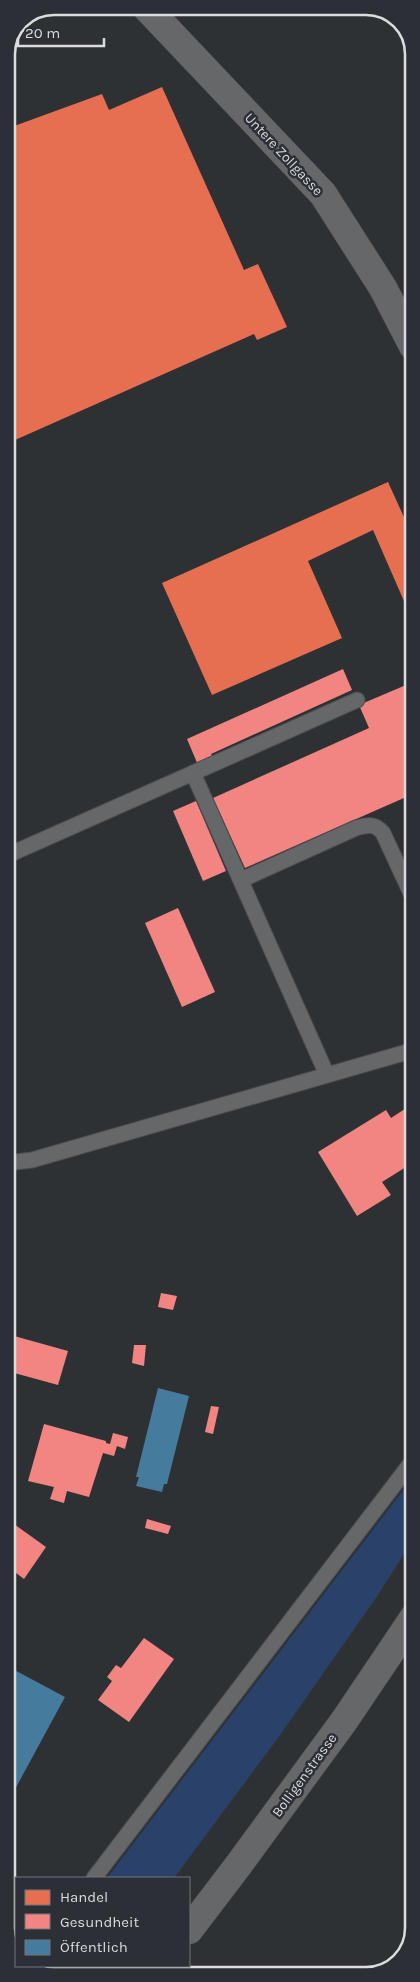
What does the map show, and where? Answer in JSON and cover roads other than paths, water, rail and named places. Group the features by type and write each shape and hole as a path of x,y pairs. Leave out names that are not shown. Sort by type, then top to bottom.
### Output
{"street":[{"name":"Untere Zollgasse","path":"154,15 323,194 383,288 405,331"},
{"name":"Bolligenstrasse","path":"190,1929 344,1721 405,1630"}],"lane":[{"path":"15,852 357,700"},
{"path":"193,773 327,1075"},
{"path":"241,880 356,828 369,825 378,827 383,833 405,879"},
{"path":"15,1162 32,1160 405,1053"},
{"path":"95,1877 405,1471"}]}
